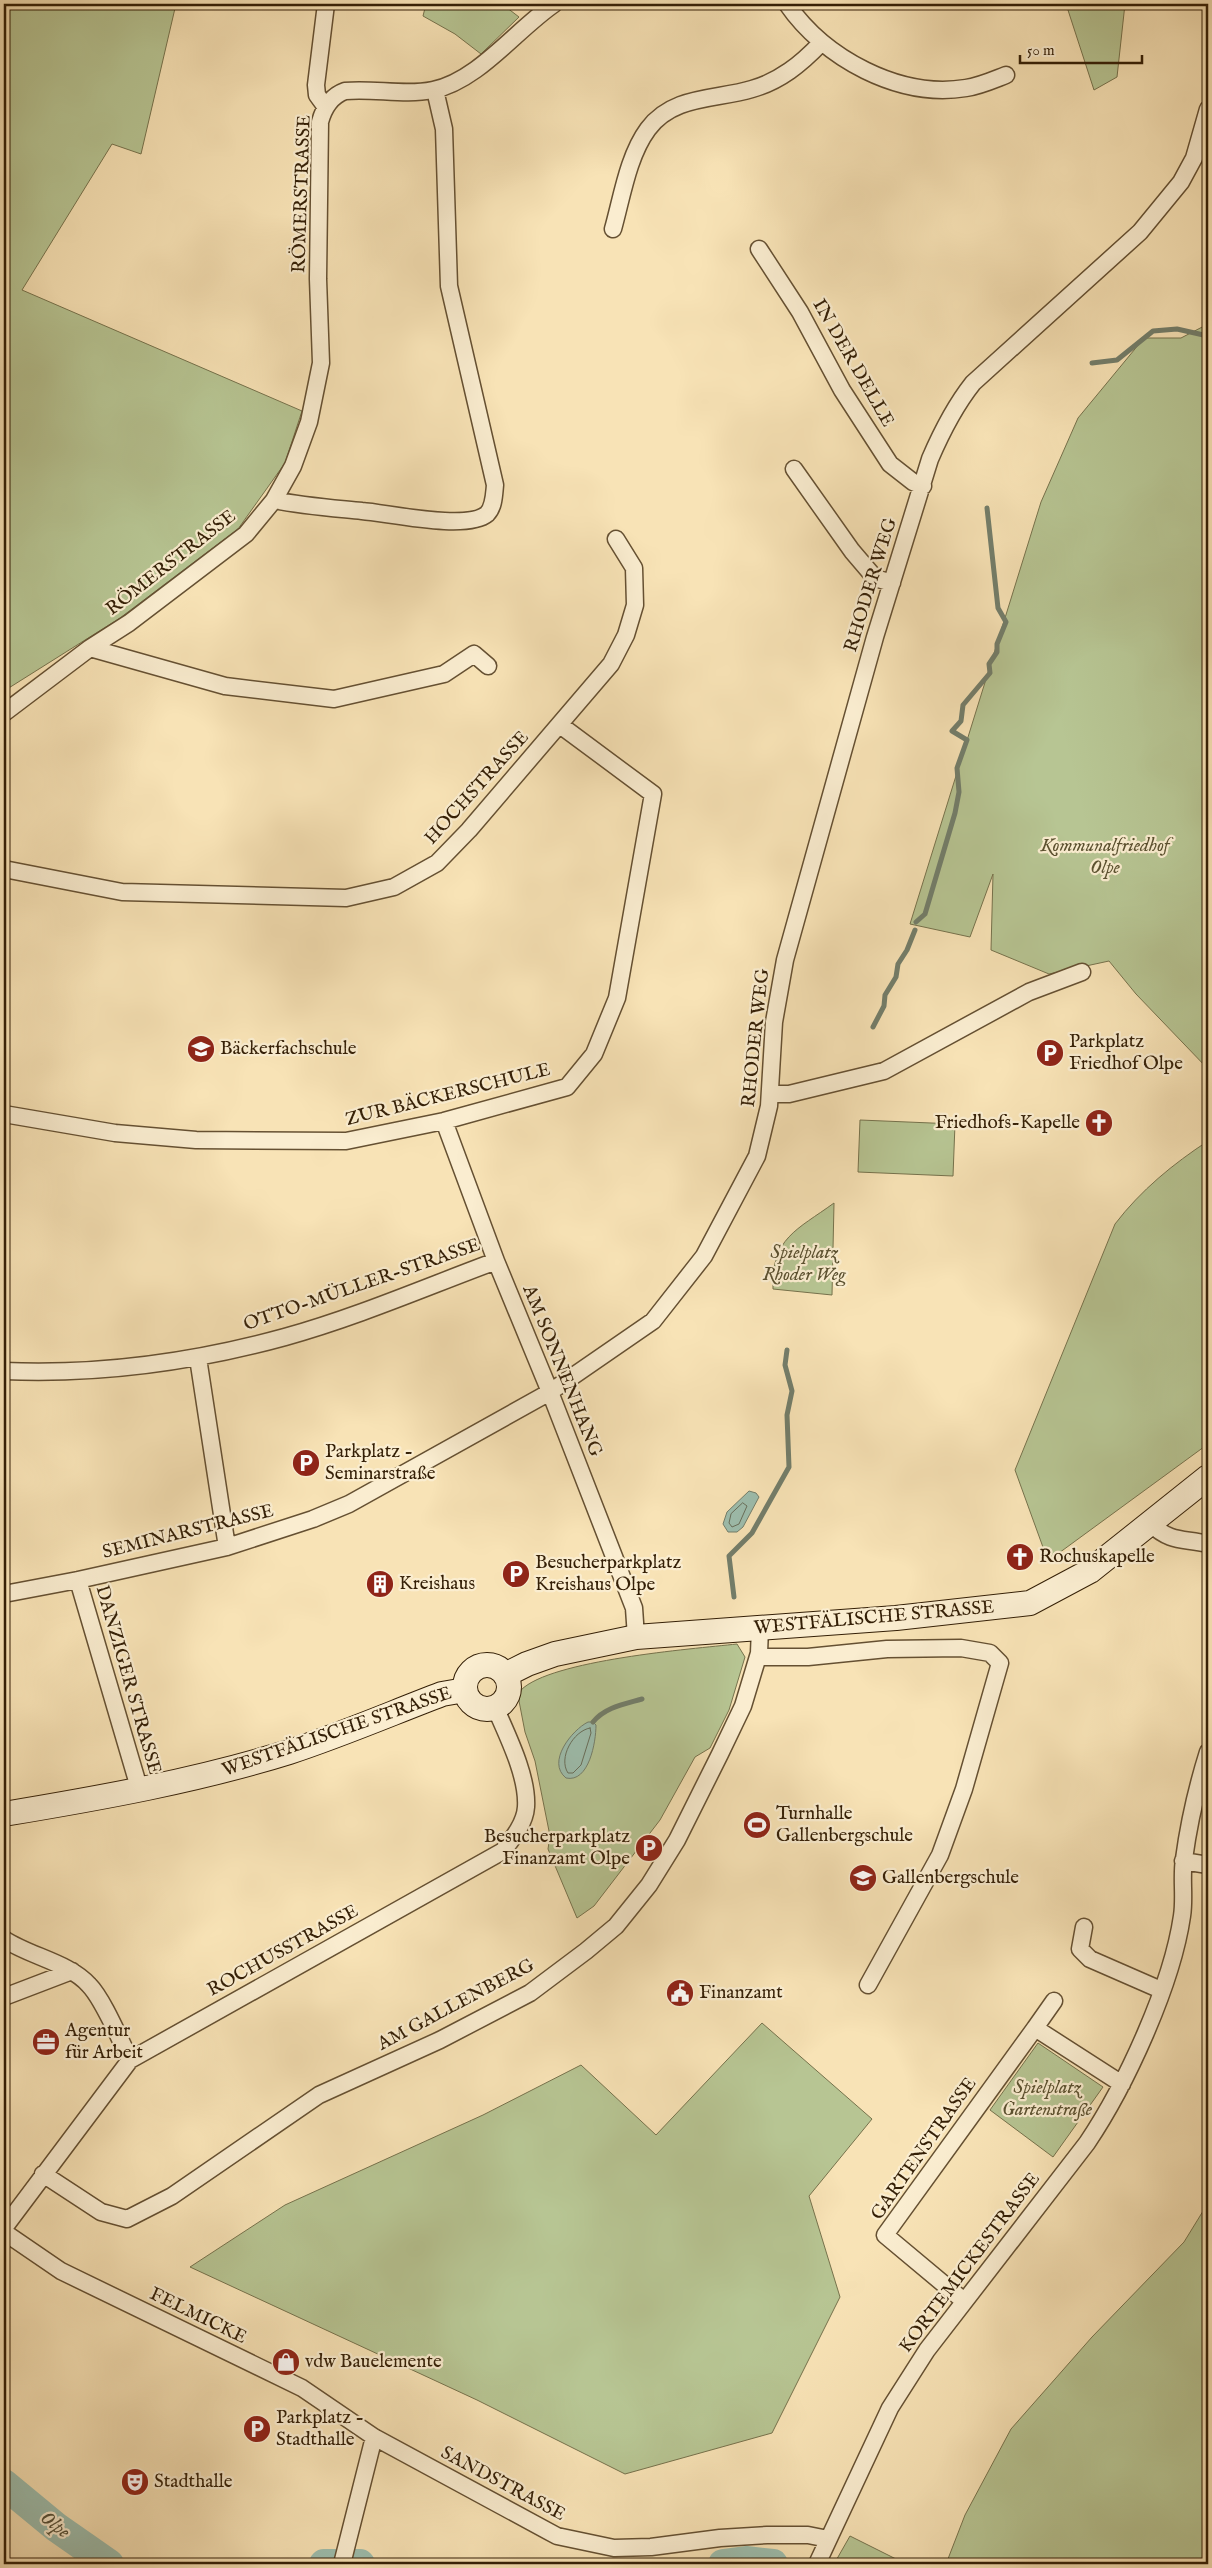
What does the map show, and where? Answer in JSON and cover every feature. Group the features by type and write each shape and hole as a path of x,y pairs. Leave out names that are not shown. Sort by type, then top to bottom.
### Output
{"street":[{"path":"326,4 316,85 318,95 325,106 345,90 417,92 435,90 458,80 480,66 554,4"},
{"path":"787,4 796,17 821,43 871,74 921,87 966,88 1006,75"},
{"path":"613,229 636,151 648,129 662,114 698,98 750,90 781,78 821,43"},
{"path":"274,500 300,506 363,511 439,521 476,520 487,514 494,502 495,486 449,286 444,129 435,90"},
{"name":"RÖMERSTRASSE","path":"4,713 90,648 129,623 246,534 274,500 293,466 309,422 321,362 318,279 320,122 325,106"},
{"name":"RHODER WEG","path":"752,1166 766,1125 770,1094 774,1022 785,960 892,583 930,459 954,407 973,383 996,360 1140,232 1181,182 1194,158 1208,109"},
{"name":"IN DER DELLE","path":"759,249 800,312 842,390 890,464 913,482 923,486"},
{"path":"794,469 852,551 875,578 892,583"},
{"name":"HOCHSTRASSE","path":"4,869 122,892 346,898 394,887 437,863 469,830 611,664 626,635 635,605 634,568 616,539"},
{"path":"90,648 225,686 334,699 444,674 474,654 488,666"},
{"name":"ZUR BÄCKERSCHULE","path":"4,1114 115,1133 196,1140 346,1141 444,1120 567,1087 594,1054 616,998 654,794 560,725"},
{"path":"770,1094 788,1094 884,1071 1029,992 1082,972"},
{"name":"AM SONNENHANG","path":"444,1120 496,1262 550,1392 634,1608 636,1637"},
{"name":"SEMINARSTRASSE","path":"4,1594 78,1580 227,1546 313,1519 349,1504 550,1392 653,1321 704,1256 752,1166"},
{"name":"OTTO-MÜLLER-STRASSE","path":"4,1371 43,1372 121,1368 198,1358 286,1336 496,1262"},
{"path":"198,1358 227,1546"},
{"name":"WESTFÄLISCHE STRASSE","path":"506,1675 527,1664 555,1654 636,1637 896,1618 1030,1602 1090,1571 1208,1477"},
{"path":"1151,1524 1162,1535 1173,1539 1208,1544"},
{"name":"DANZIGER STRASSE","path":"78,1580 140,1791"},
{"name":"AM GALLENBERG","path":"43,2174 101,2212 127,2220 172,2196 319,2095 440,2040 537,1988 586,1951 616,1926 649,1885 677,1840 742,1706 759,1653 760,1628"},
{"path":"759,1653 765,1657 808,1657 887,1650 961,1648 990,1652 1000,1663 990,1707 954,1820 940,1855 868,1985"},
{"path":"481,1665 496,1667 506,1675 509,1692 506,1699 495,1707 479,1707 472,1703 465,1690 470,1673 481,1665"},
{"name":"WESTFÄLISCHE STRASSE","path":"4,1814 140,1791 291,1751 442,1694 465,1690"},
{"name":"ROCHUSSTRASSE","path":"4,2228 130,2060 503,1850 515,1836 526,1807 524,1788 513,1751 495,1707"},
{"name":"KORTEMICKESTRASSE","path":"819,2559 890,2408 926,2350 1087,2143 1106,2114 1122,2084 1161,1990 1173,1955 1182,1915 1183,1861 1195,1794 1208,1752"},
{"path":"1183,1861 1208,1865"},
{"path":"1084,1927 1080,1949 1090,1959 1161,1990"},
{"path":"4,1940 20,1950 72,1972 90,1985 130,2060"},
{"path":"4,1997 72,1972"},
{"name":"GARTENSTRASSE","path":"964,2301 884,2235 1054,2001"},
{"path":"1035,2028 1122,2084"},
{"name":"FELMICKE","path":"4,2232 61,2271 302,2388 374,2437"},
{"path":"344,2557 374,2437"},
{"name":"SANDSTRASSE","path":"374,2437 536,2526 557,2536 579,2543 623,2548 768,2535 808,2535 828,2539"}],"green space":[{"path":"4,4 176,4 141,154 112,144 22,290 302,411 285,463 238,529 120,618 4,691"},
{"path":"426,4 502,4 519,17 481,54 455,34 423,16"},
{"path":"1066,4 1125,4 1117,77 1094,90"},
{"name":"Kommunalfriedhof Olpe","path":"1208,324 1208,1069 1136,994 1109,961 1049,974 991,950 993,874 970,937 910,924 1041,502 1078,418 1144,338 1181,338"},
{"path":"860,1120 955,1124 953,1176 858,1172"},
{"path":"1208,1141 1208,1444 1048,1561 1015,1470 1115,1224 1158,1178"},
{"name":"Spielplatz Rhoder Weg","path":"834,1203 832,1295 773,1289 776,1258 782,1246 798,1229"},
{"path":"737,1644 745,1657 729,1710 710,1748 695,1757 660,1820 594,1906 577,1918 548,1849 550,1836 535,1761 525,1732 519,1701 521,1690 537,1680 561,1671 590,1664 656,1653"},
{"path":"762,2023 872,2119 809,2196 840,2297 772,2433 625,2474 477,2400 190,2267 285,2205 483,2115 581,2065 656,2135"},
{"name":"Spielplatz Gartenstraße","path":"1038,2043 1103,2087 1053,2157 990,2110"},
{"path":"1208,2203 1208,2564 946,2564 965,2515 1011,2429 1092,2337 1184,2242"},
{"path":"850,2536 906,2564 834,2564"}],"water":[{"path":"749,1491 756,1493 759,1497 743,1527 737,1532 728,1532 723,1524 727,1512"},
{"path":"588,1722 593,1722 596,1725 595,1741 590,1760 580,1774 574,1778 566,1778 559,1764 560,1755 569,1739"}],"waterway":[{"path":"1092,363 1117,360 1153,331 1177,329 1208,336"},
{"path":"916,922 925,914 955,813 959,792 957,768 967,740 952,731 961,721 963,705 990,673 989,664 997,652 997,644 1006,622 998,608 987,508"},
{"path":"873,1027 884,1006 885,995 896,977 898,964 907,950 915,930"},
{"path":"734,1597 729,1556 752,1533 789,1467 787,1415 792,1391 785,1365 787,1350"},
{"path":"593,1722 609,1709 642,1699"},
{"name":"Olpe","path":"4,2484 56,2527 109,2564"},
{"name":"Olpe","path":"723,2564 746,2561 773,2564"},
{"name":"Olpe","path":"324,2564 360,2564"}],"place":[{"name":"Bäckerfachschule","path":"201,1049"},
{"name":"Parkplatz Friedhof Olpe","path":"1050,1053"},
{"name":"Friedhofs-Kapelle","path":"1099,1123"},
{"name":"Parkplatz - Seminarstraße","path":"306,1463"},
{"name":"Rochuskapelle","path":"1020,1557"},
{"name":"Besucherparkplatz Kreishaus Olpe","path":"516,1574"},
{"name":"Kreishaus","path":"380,1584"},
{"name":"Turnhalle Gallenbergschule","path":"757,1825"},
{"name":"Besucherparkplatz Finanzamt Olpe","path":"649,1848"},
{"name":"Gallenbergschule","path":"863,1878"},
{"name":"Finanzamt","path":"680,1993"},
{"name":"Agentur für Arbeit","path":"46,2042"},
{"name":"vdw Bauelemente","path":"286,2362"},
{"name":"Parkplatz - Stadthalle","path":"257,2429"},
{"name":"Stadthalle","path":"135,2482"}]}
